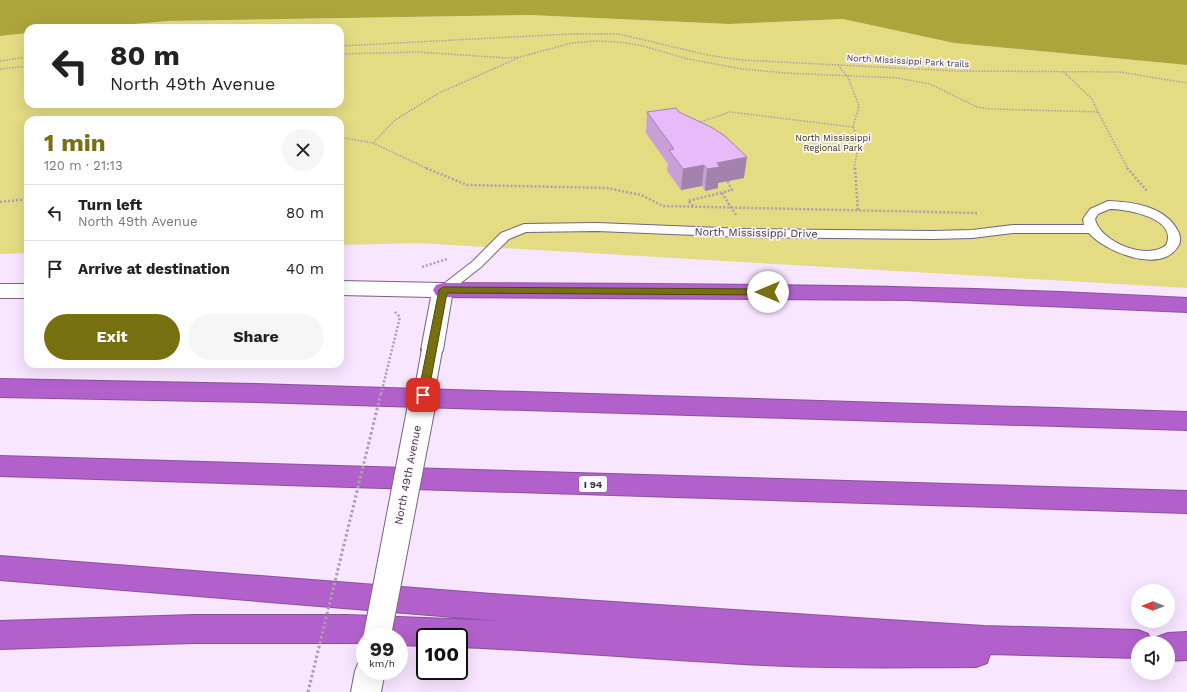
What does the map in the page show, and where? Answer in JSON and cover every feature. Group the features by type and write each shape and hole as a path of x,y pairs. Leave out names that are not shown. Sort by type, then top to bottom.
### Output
{"highway":[{"path":"443,290 917,293 1187,305"},
{"path":"0,388 272,393 1187,421"},
{"name":"I 94","path":"0,466 1187,502"},
{"path":"0,568 492,607 880,634 984,640 1131,644"},
{"path":"0,635 193,629 347,629 559,637 764,651 826,653 1001,653 1131,648"},
{"path":"1175,646 1187,646"}],"street":[{"path":"344,288 443,290"},
{"name":"North 49th Avenue","path":"379,628 443,290"},
{"path":"0,291 24,291"},
{"path":"366,692 368,680"}],"lane":[{"path":"1121,205 1151,213 1163,219 1178,235 1178,243 1174,249 1166,254 1140,254 1111,245 1092,230 1089,221 1090,214 1102,207 1121,205"},
{"name":"North Mississippi Drive","path":"443,290 477,264 505,236 524,228 597,227 745,233 864,233 932,235 972,234 1013,229 1092,230"}],"path":[{"path":"344,46 539,35 619,34 707,55 741,60 838,65"},
{"path":"373,143 396,120 439,93 520,57 572,43 594,41 619,42 712,64 785,73 848,77 898,78 930,84 977,107 990,109 1098,112"},
{"path":"344,54 417,52 495,58 520,57"},
{"path":"0,61 24,58"},
{"name":"North Mississippi Park trails","path":"838,65 956,71 1120,72 1187,83"},
{"name":"North Mississippi Park trails","path":"838,65 848,77 859,106 853,127"},
{"path":"0,69 24,66"},
{"path":"1064,72 1092,99 1117,151 1127,168 1148,192"},
{"path":"695,124 730,112 853,127 860,142 854,172 857,210 864,233"},
{"path":"344,138 373,143 430,171 467,185 607,188 641,195 663,206 978,213"},
{"path":"693,207 688,201 732,190 725,177"},
{"path":"0,202 24,199"},
{"path":"415,268 447,258"},
{"path":"308,692 400,317"}],"green space":[{"name":"North Mississippi Regional Park","path":"530,15 729,24 843,19 954,43 1187,65 1187,288 418,243 344,245 344,116 24,116 24,253 0,254 0,36 24,33 24,108 344,108 344,24 134,24 168,21"}],"shaded area":[{"path":"0,0 1187,0 1187,65 954,43 843,19 729,24 530,15 168,21 134,24 24,24 24,33 0,36"}],"building":[{"path":"676,108 679,112 711,127 725,136 747,157 717,163 720,167 707,169 704,165 683,169 669,150 674,149 647,112"}],"route":[{"path":"423,395 443,290 768,292"}]}
